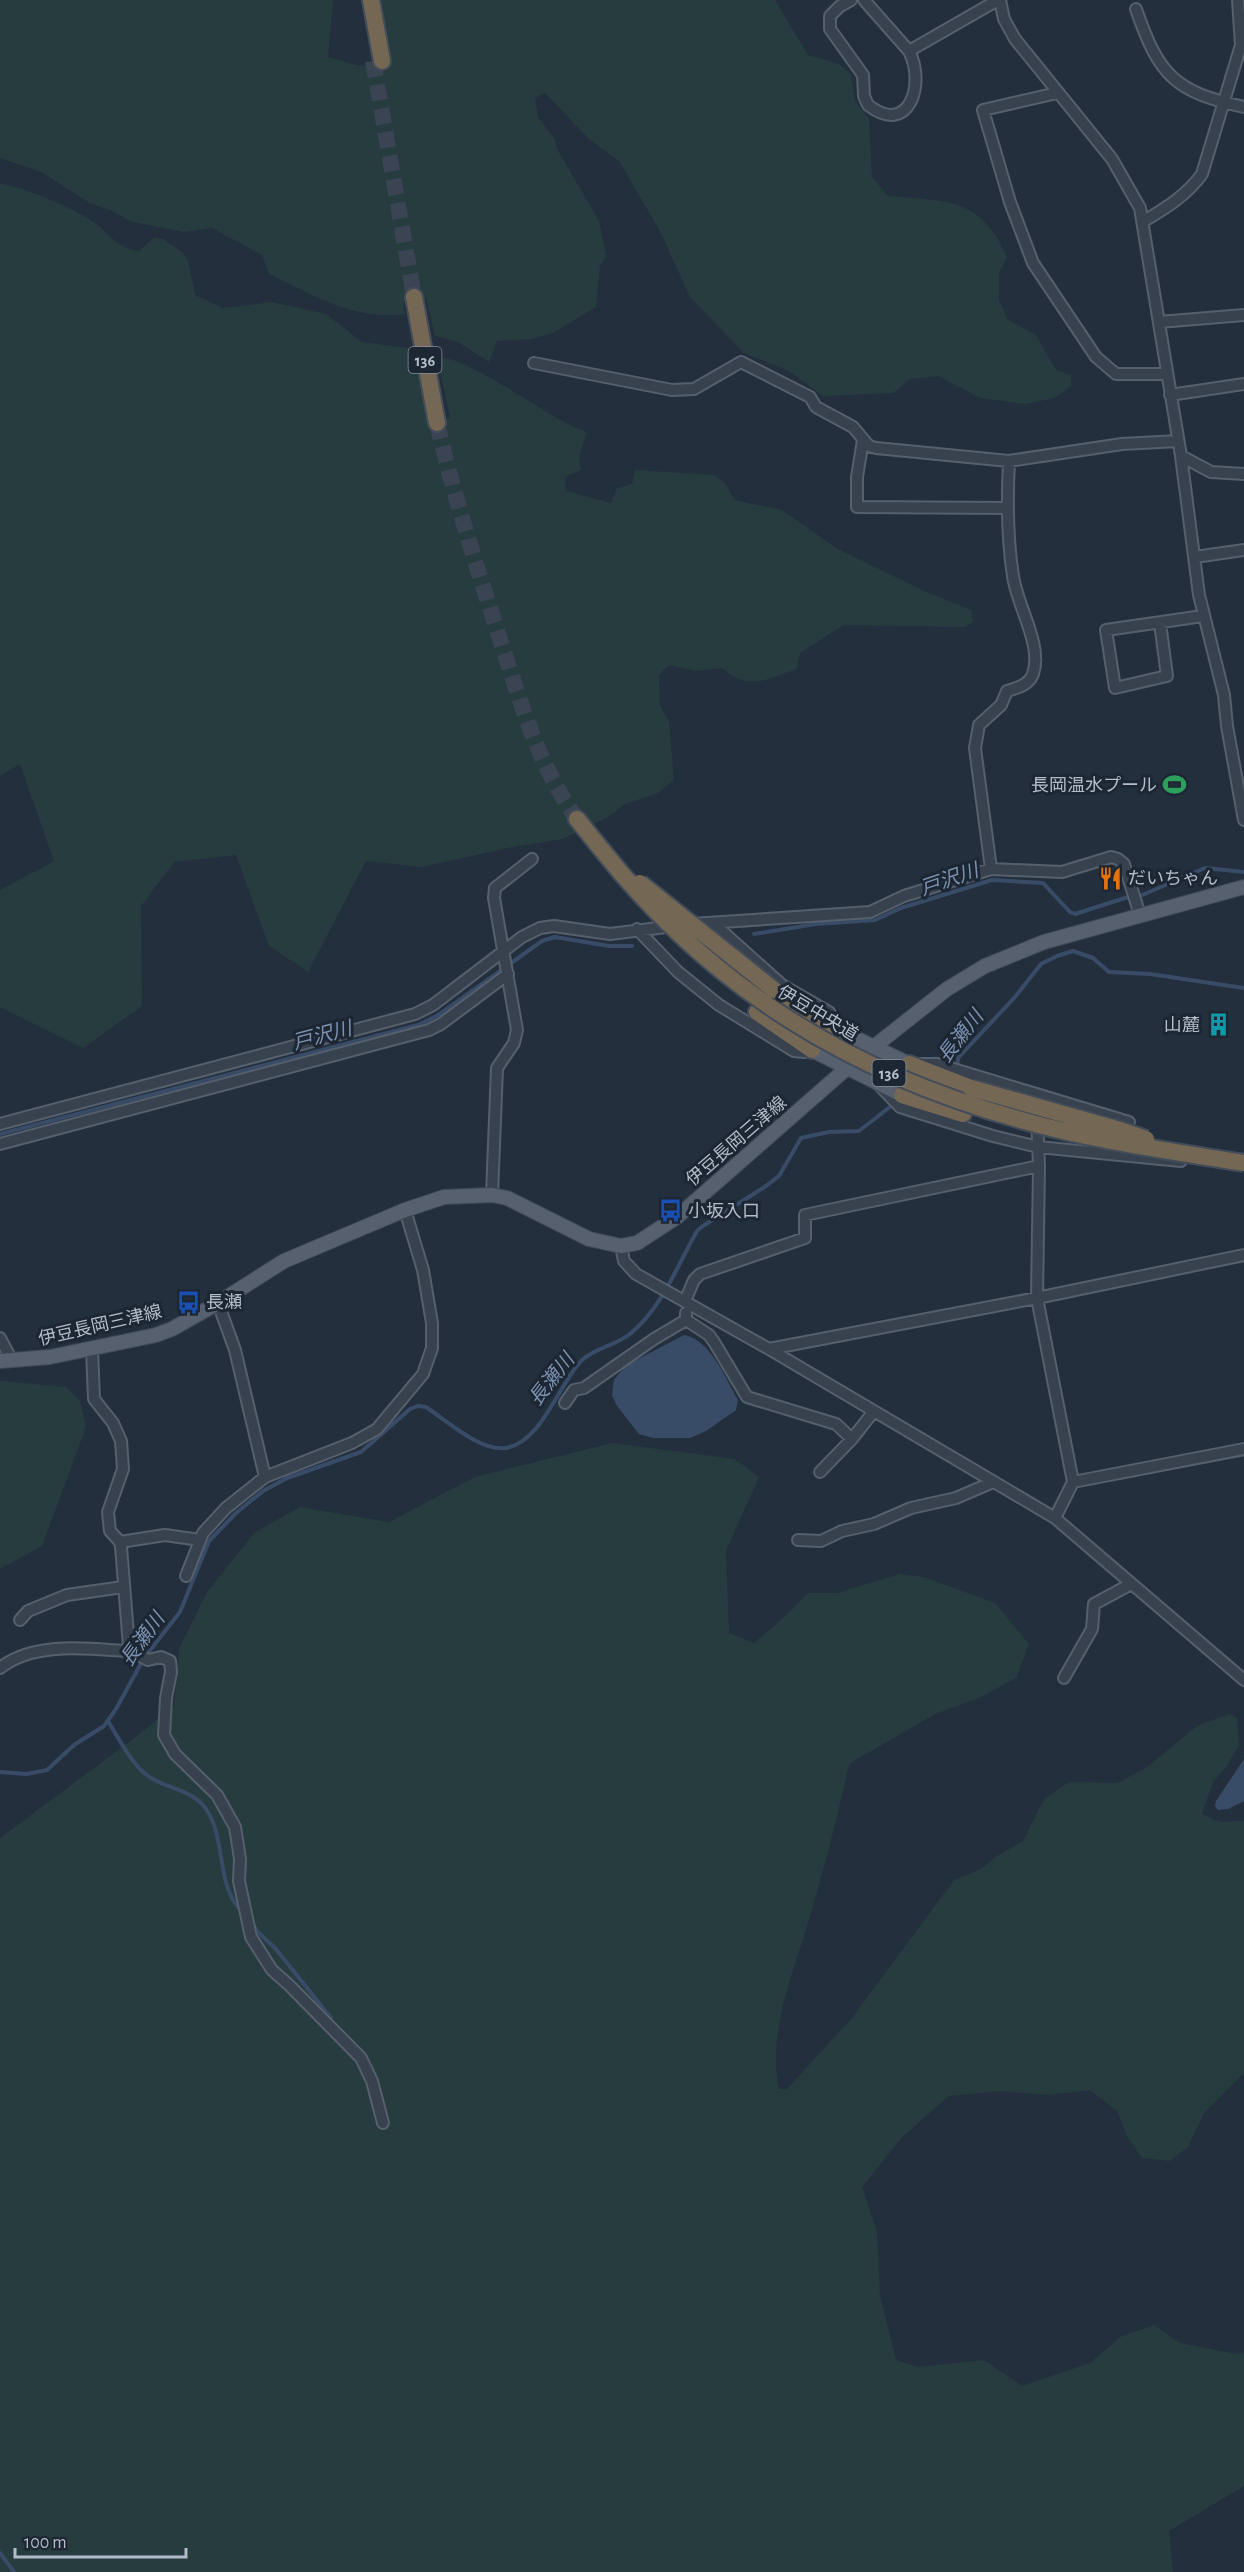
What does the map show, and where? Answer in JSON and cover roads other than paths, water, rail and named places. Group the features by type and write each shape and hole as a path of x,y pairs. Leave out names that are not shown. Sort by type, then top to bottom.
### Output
{"highway":[{"path":"362,0 377,61 371,0"},
{"name":"136","path":"416,297 440,423"},
{"name":"伊豆中央道","path":"579,818 651,907 725,974 790,1022 815,1036 891,1074 940,1095 1022,1120 1131,1145 1244,1163"},
{"path":"607,853 623,885 649,918 688,957 757,1012 812,1050"},
{"name":"伊豆中央道","path":"607,853 721,962 794,1015 854,1049 926,1081 991,1104 1081,1128 1244,1157"},
{"path":"635,879 774,990 804,1011 841,1031"},
{"path":"909,1064 971,1088 1120,1130 1152,1142"},
{"path":"902,1095 1034,1133 1131,1145"}],"main road":[{"name":"伊豆長岡三津線","path":"6,1361 92,1349 164,1332 218,1303 284,1261 405,1210 444,1197 492,1195 521,1204 589,1239 621,1246 637,1243 677,1217 847,1068 947,989 985,966 1044,942 1244,887"},
{"path":"841,1031 909,1064"},
{"path":"812,1050 902,1095"}],"street":[{"path":"851,0 840,6 830,16 830,29 861,70 864,96 868,105 875,111 890,115 900,112 914,98 916,76 914,60 909,51 864,0"},
{"path":"909,51 999,0 1008,29 1113,161 1136,200 1144,221 1166,374 1181,456 1203,616 1224,695 1227,726 1244,820"},
{"path":"1144,221 1178,199 1194,185 1202,174 1242,40 1238,0"},
{"path":"1136,9 1153,53 1175,81 1201,97 1244,107"},
{"path":"1057,93 983,110 1022,239 1044,282 1076,324 1096,357 1106,367 1116,374 1166,374"},
{"path":"1159,322 1244,315"},
{"path":"534,363 672,390 694,389 741,362 810,397 816,407 846,422 860,434 868,446 876,448 1009,461 1122,444 1178,441"},
{"path":"1170,395 1244,384"},
{"path":"863,440 857,477 857,507 1008,508"},
{"path":"1181,456 1210,472 1244,474"},
{"path":"991,869 975,748 978,729 1001,705 1007,691 1028,683 1033,676 1034,668 1031,633 1015,594 1008,539 1009,461"},
{"path":"1195,556 1244,550"},
{"path":"1160,623 1167,676 1115,688 1106,630 1203,616"},
{"path":"492,1195 497,1068 514,1043 517,1030 494,898 495,888 532,859"},
{"path":"0,1124 416,1014 434,1005 522,937 540,928 554,926 610,934 637,929 870,912 904,896 991,869 1062,872 1103,859 1118,859 1124,864 1140,915"},
{"path":"713,923 782,985 829,1012 841,1031"},
{"path":"637,929 678,972 719,1005 794,1051 804,1053 812,1050"},
{"path":"0,1144 429,1030 441,1024 507,973"},
{"path":"909,1064 937,1064 1129,1122"},
{"path":"878,1084 900,1107 993,1136 1038,1147 1149,1156 1244,1171"},
{"path":"1035,1095 1039,1166 1037,1298 1073,1482 1055,1518"},
{"path":"686,1320 694,1280 700,1274 805,1238 805,1215 1039,1166"},
{"path":"186,1576 203,1533 226,1508 265,1477 352,1443 376,1429 423,1374 432,1348 432,1323 423,1270 405,1210"},
{"path":"621,1246 628,1267 657,1287 770,1349 1055,1518 1244,1680"},
{"path":"770,1349 1037,1298 1244,1255"},
{"path":"218,1303 235,1350 265,1477"},
{"path":"565,1403 574,1390 584,1388 645,1345 686,1320"},
{"path":"686,1320 709,1335 747,1396 836,1424 852,1439"},
{"path":"0,1338 6,1361"},
{"path":"92,1349 94,1399 113,1423 121,1441 123,1469 108,1512 110,1531 120,1542 128,1649"},
{"path":"820,1472 852,1439 874,1411"},
{"path":"1073,1482 1244,1449"},
{"path":"798,1540 821,1541 911,1508 956,1498 993,1482"},
{"path":"120,1542 165,1535 200,1540"},
{"path":"1064,1678 1092,1629 1094,1604 1131,1584"},
{"path":"20,1620 28,1611 68,1595 123,1587"},
{"path":"0,1668 18,1656 78,1649 124,1651 128,1649 144,1657 166,1657 171,1665 165,1726 168,1743 184,1764 217,1795 235,1827 240,1859 239,1881 251,1937 272,1970 290,1985 361,2058 372,2080 383,2123"}],"water":[{"path":"684,1335 694,1338 710,1352 738,1400 736,1410 706,1431 690,1438 653,1438 639,1434 617,1406 612,1395 614,1380 625,1366"},
{"path":"1244,1759 1244,1801 1228,1809 1218,1810 1215,1806 1216,1801"}],"waterway":[{"name":"戸沢川","path":"754,934 816,924 875,920 901,908 992,880 1043,883 1070,912 1075,914 1128,897 1140,896 1205,868 1244,872"},
{"name":"戸沢川","path":"0,1134 418,1025 437,1016 542,941 555,937 609,946 632,946"},
{"name":"長瀬川","path":"957,1070 958,1058 1015,997 1041,964 1073,951 1093,958 1109,972 1150,974 1244,988"},
{"name":"長瀬川","path":"0,1772 27,1774 47,1770 74,1745 104,1726 144,1658 180,1612 209,1541 236,1513 263,1491 287,1478 361,1452 410,1409 418,1406 426,1407 464,1434 486,1445 506,1448 519,1443 540,1424 582,1360 593,1352 625,1338 641,1324 668,1286 697,1231 779,1176 801,1138 829,1132 859,1131 895,1103"},
{"path":"108,1721 128,1754 142,1771 158,1782 186,1793 202,1804 208,1812 214,1824 228,1890 242,1912"},
{"path":"251,1922 331,2018"},
{"path":"0,2553 14,2572"}],"tunnel":[{"path":"373,61 414,297"},
{"path":"437,423 465,527 521,704 550,775 577,819"}],"place":[{"name":"長岡温水プール","path":"1175,785"},
{"name":"だいちゃん","path":"1110,878"},
{"name":"山麓","path":"1218,1025"},
{"name":"小坂入口","path":"670,1211"},
{"name":"長瀬","path":"188,1302"}]}
